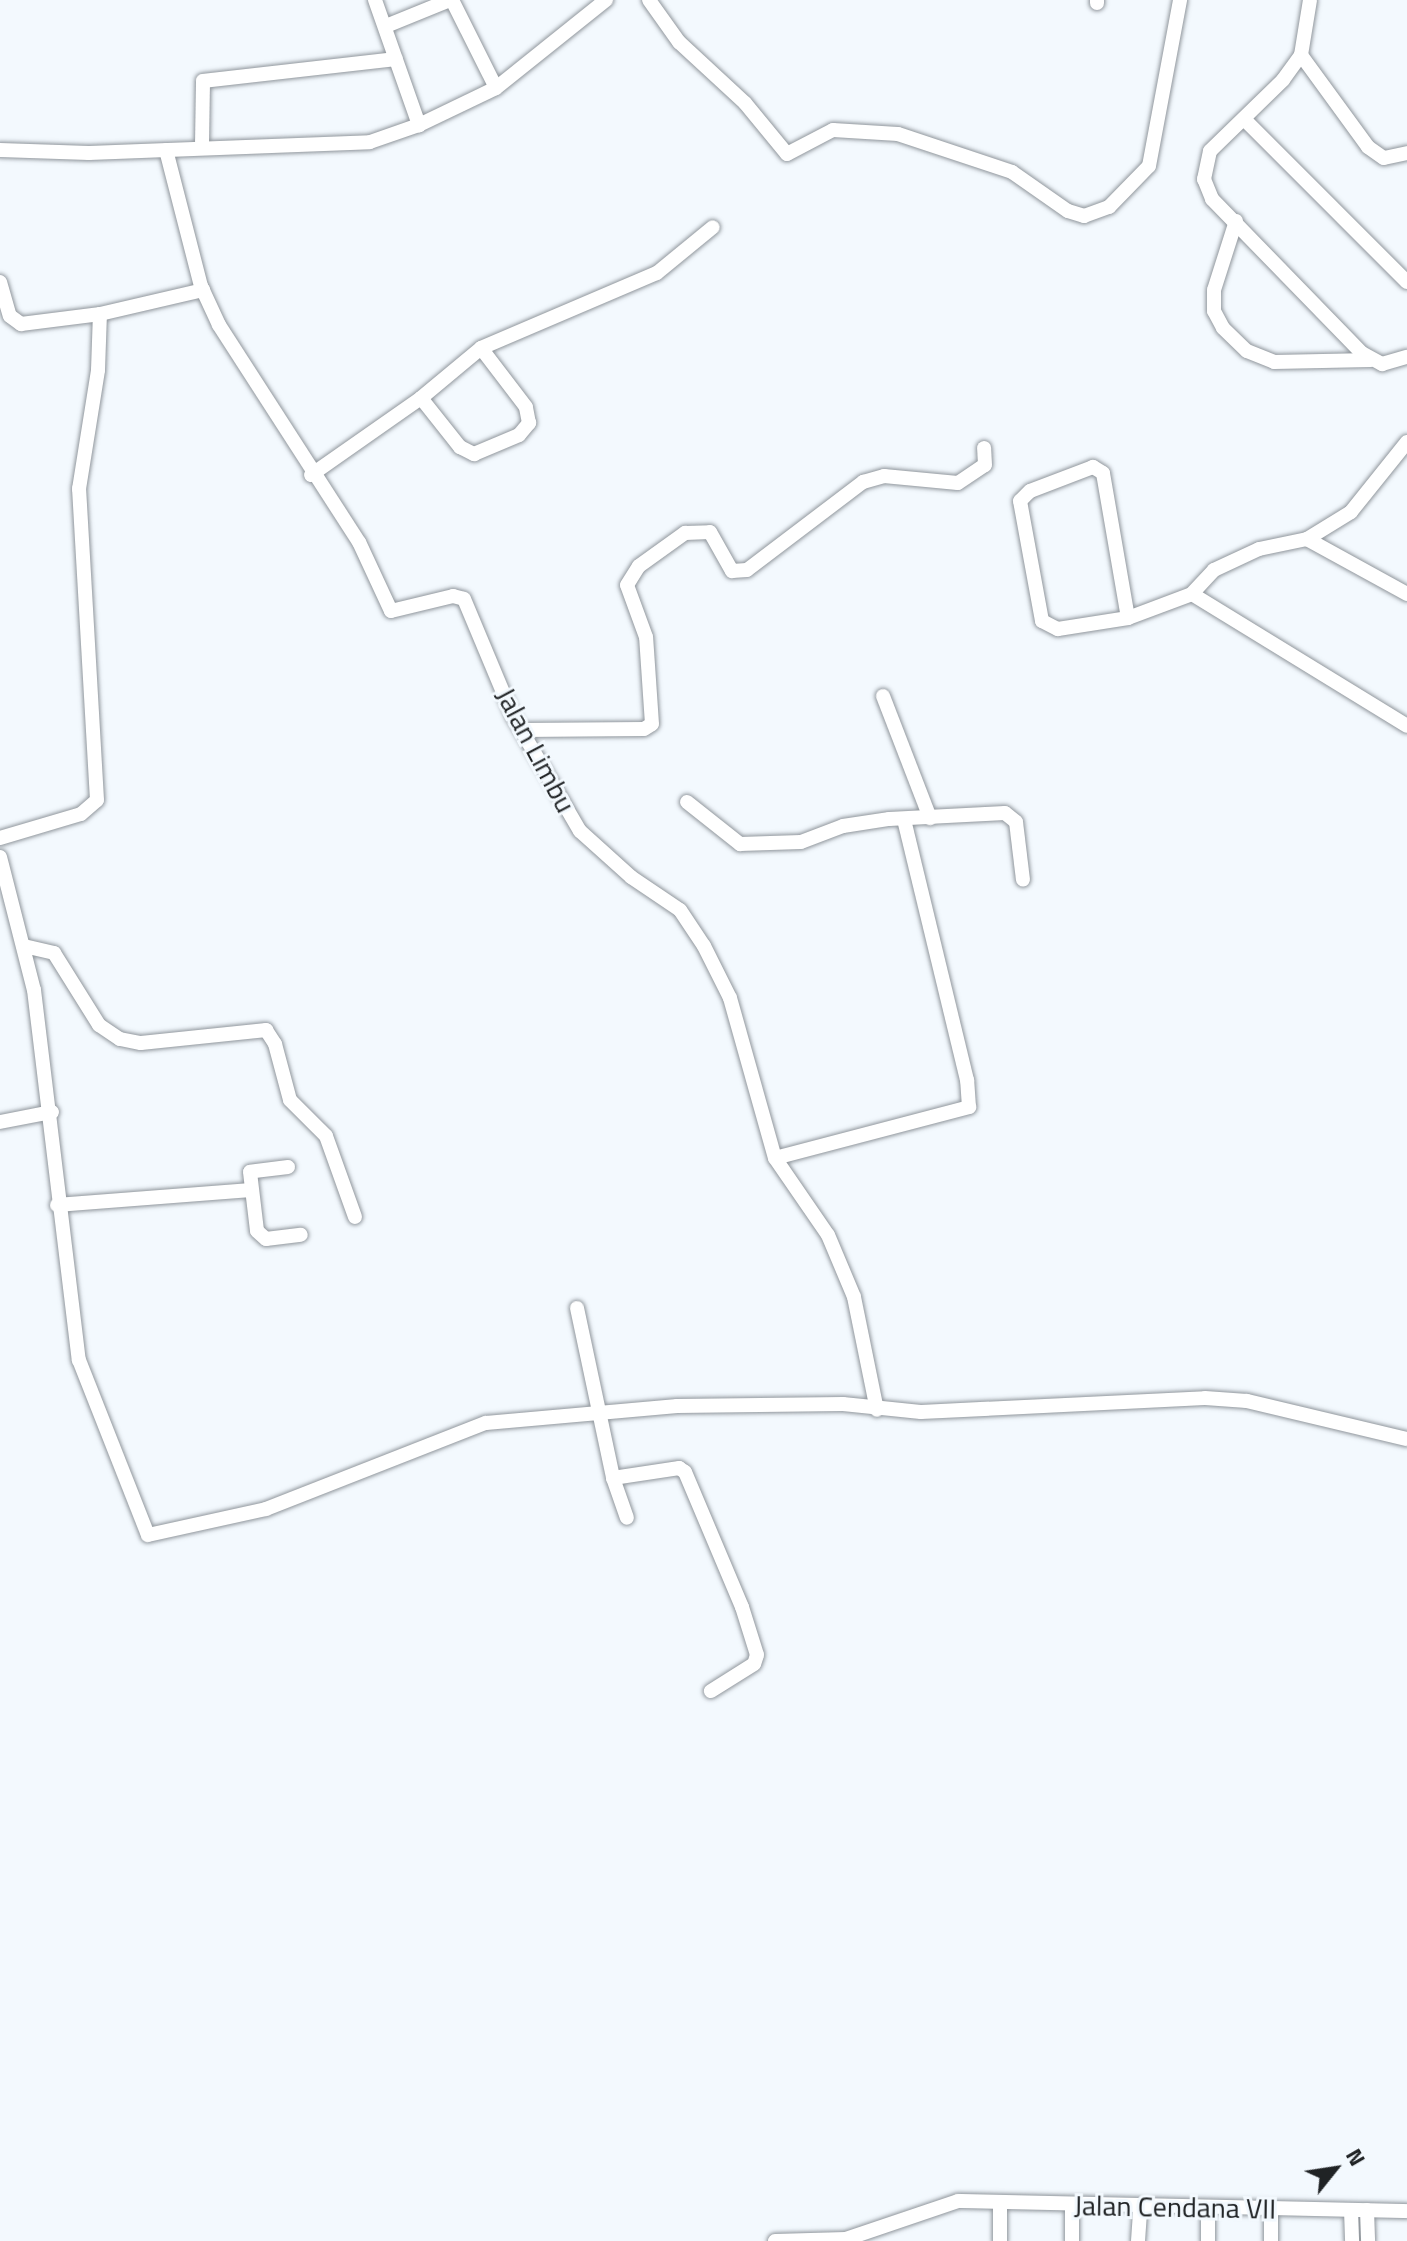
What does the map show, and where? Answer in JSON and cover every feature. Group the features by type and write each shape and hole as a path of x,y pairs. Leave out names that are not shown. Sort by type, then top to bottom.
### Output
{"street":[{"path":"375,0 419,125"},
{"path":"386,26 451,0 496,88"},
{"path":"0,150 166,150 202,145 370,142 419,125 496,88 606,0"},
{"path":"649,0 679,42 791,154 833,130 898,134 1012,172 1048,191 1068,211 1084,216 1109,207 1141,180 1154,153 1180,0"},
{"path":"1310,0 1301,55 1245,120 1204,159 1204,179 1212,199 1371,360"},
{"path":"1301,55 1368,147 1384,158 1407,153"},
{"path":"202,145 203,81 396,59"},
{"path":"1245,120 1407,282"},
{"name":"Jalan Limbu","path":"166,150 203,290 311,475 359,542 391,611 453,596 464,599 522,730 580,831 631,877 680,910 704,946 730,998 775,1158 828,1235 854,1297 877,1410"},
{"path":"1236,221 1214,290 1214,311 1223,328 1247,351 1274,362 1371,360 1382,364 1407,357"},
{"path":"311,475 421,398 481,348 657,273 713,227"},
{"path":"0,282 14,320 100,314 203,290"},
{"path":"0,838 81,814 97,800 79,489 98,370 100,314"},
{"path":"421,398 460,447 474,454 519,435 529,423 526,407 481,348"},
{"path":"1128,618 1103,473 1093,467 1030,491 1020,501 1042,621 1058,629 1128,618 1192,594 1214,570 1259,549 1307,539 1366,498 1407,442"},
{"path":"522,730 649,728 646,637 627,585 639,566 685,533 710,532 732,571 747,570 863,482 884,476 958,483 985,465 984,448"},
{"path":"1307,539 1407,594"},
{"path":"1192,594 1407,726"},
{"path":"883,696 930,818"},
{"path":"687,802 740,844 801,842 843,826 904,819 1012,815 1023,880"},
{"path":"775,1158 969,1107 967,1080 904,819"},
{"path":"0,857 24,946 52,1112 57,1205 79,1360 148,1535 266,1509 486,1423 677,1406 843,1404 877,1410 1205,1398 1247,1401 1407,1439"},
{"path":"24,946 54,953 99,1025 120,1039 141,1043 266,1030 275,1044 290,1100 326,1136 355,1217"},
{"path":"0,1122 52,1112"},
{"path":"288,1167 253,1169 250,1190 263,1238 301,1235"},
{"path":"57,1205 250,1190"},
{"path":"577,1308 602,1414 613,1478 627,1518"},
{"path":"613,1478 679,1468 689,1477 757,1655 746,1671 711,1691"},
{"path":"1000,2202 1000,2241"},
{"name":"Jalan Cendana VII","path":"775,2241 846,2239 943,2206 1000,2202 1140,2209 1407,2211"},
{"path":"1072,2206 1072,2241"},
{"path":"1208,2208 1208,2241"},
{"path":"1138,2241 1140,2209"},
{"path":"1271,2209 1271,2241"},
{"path":"1351,2210 1352,2241"},
{"path":"1367,2210 1368,2241"}]}
